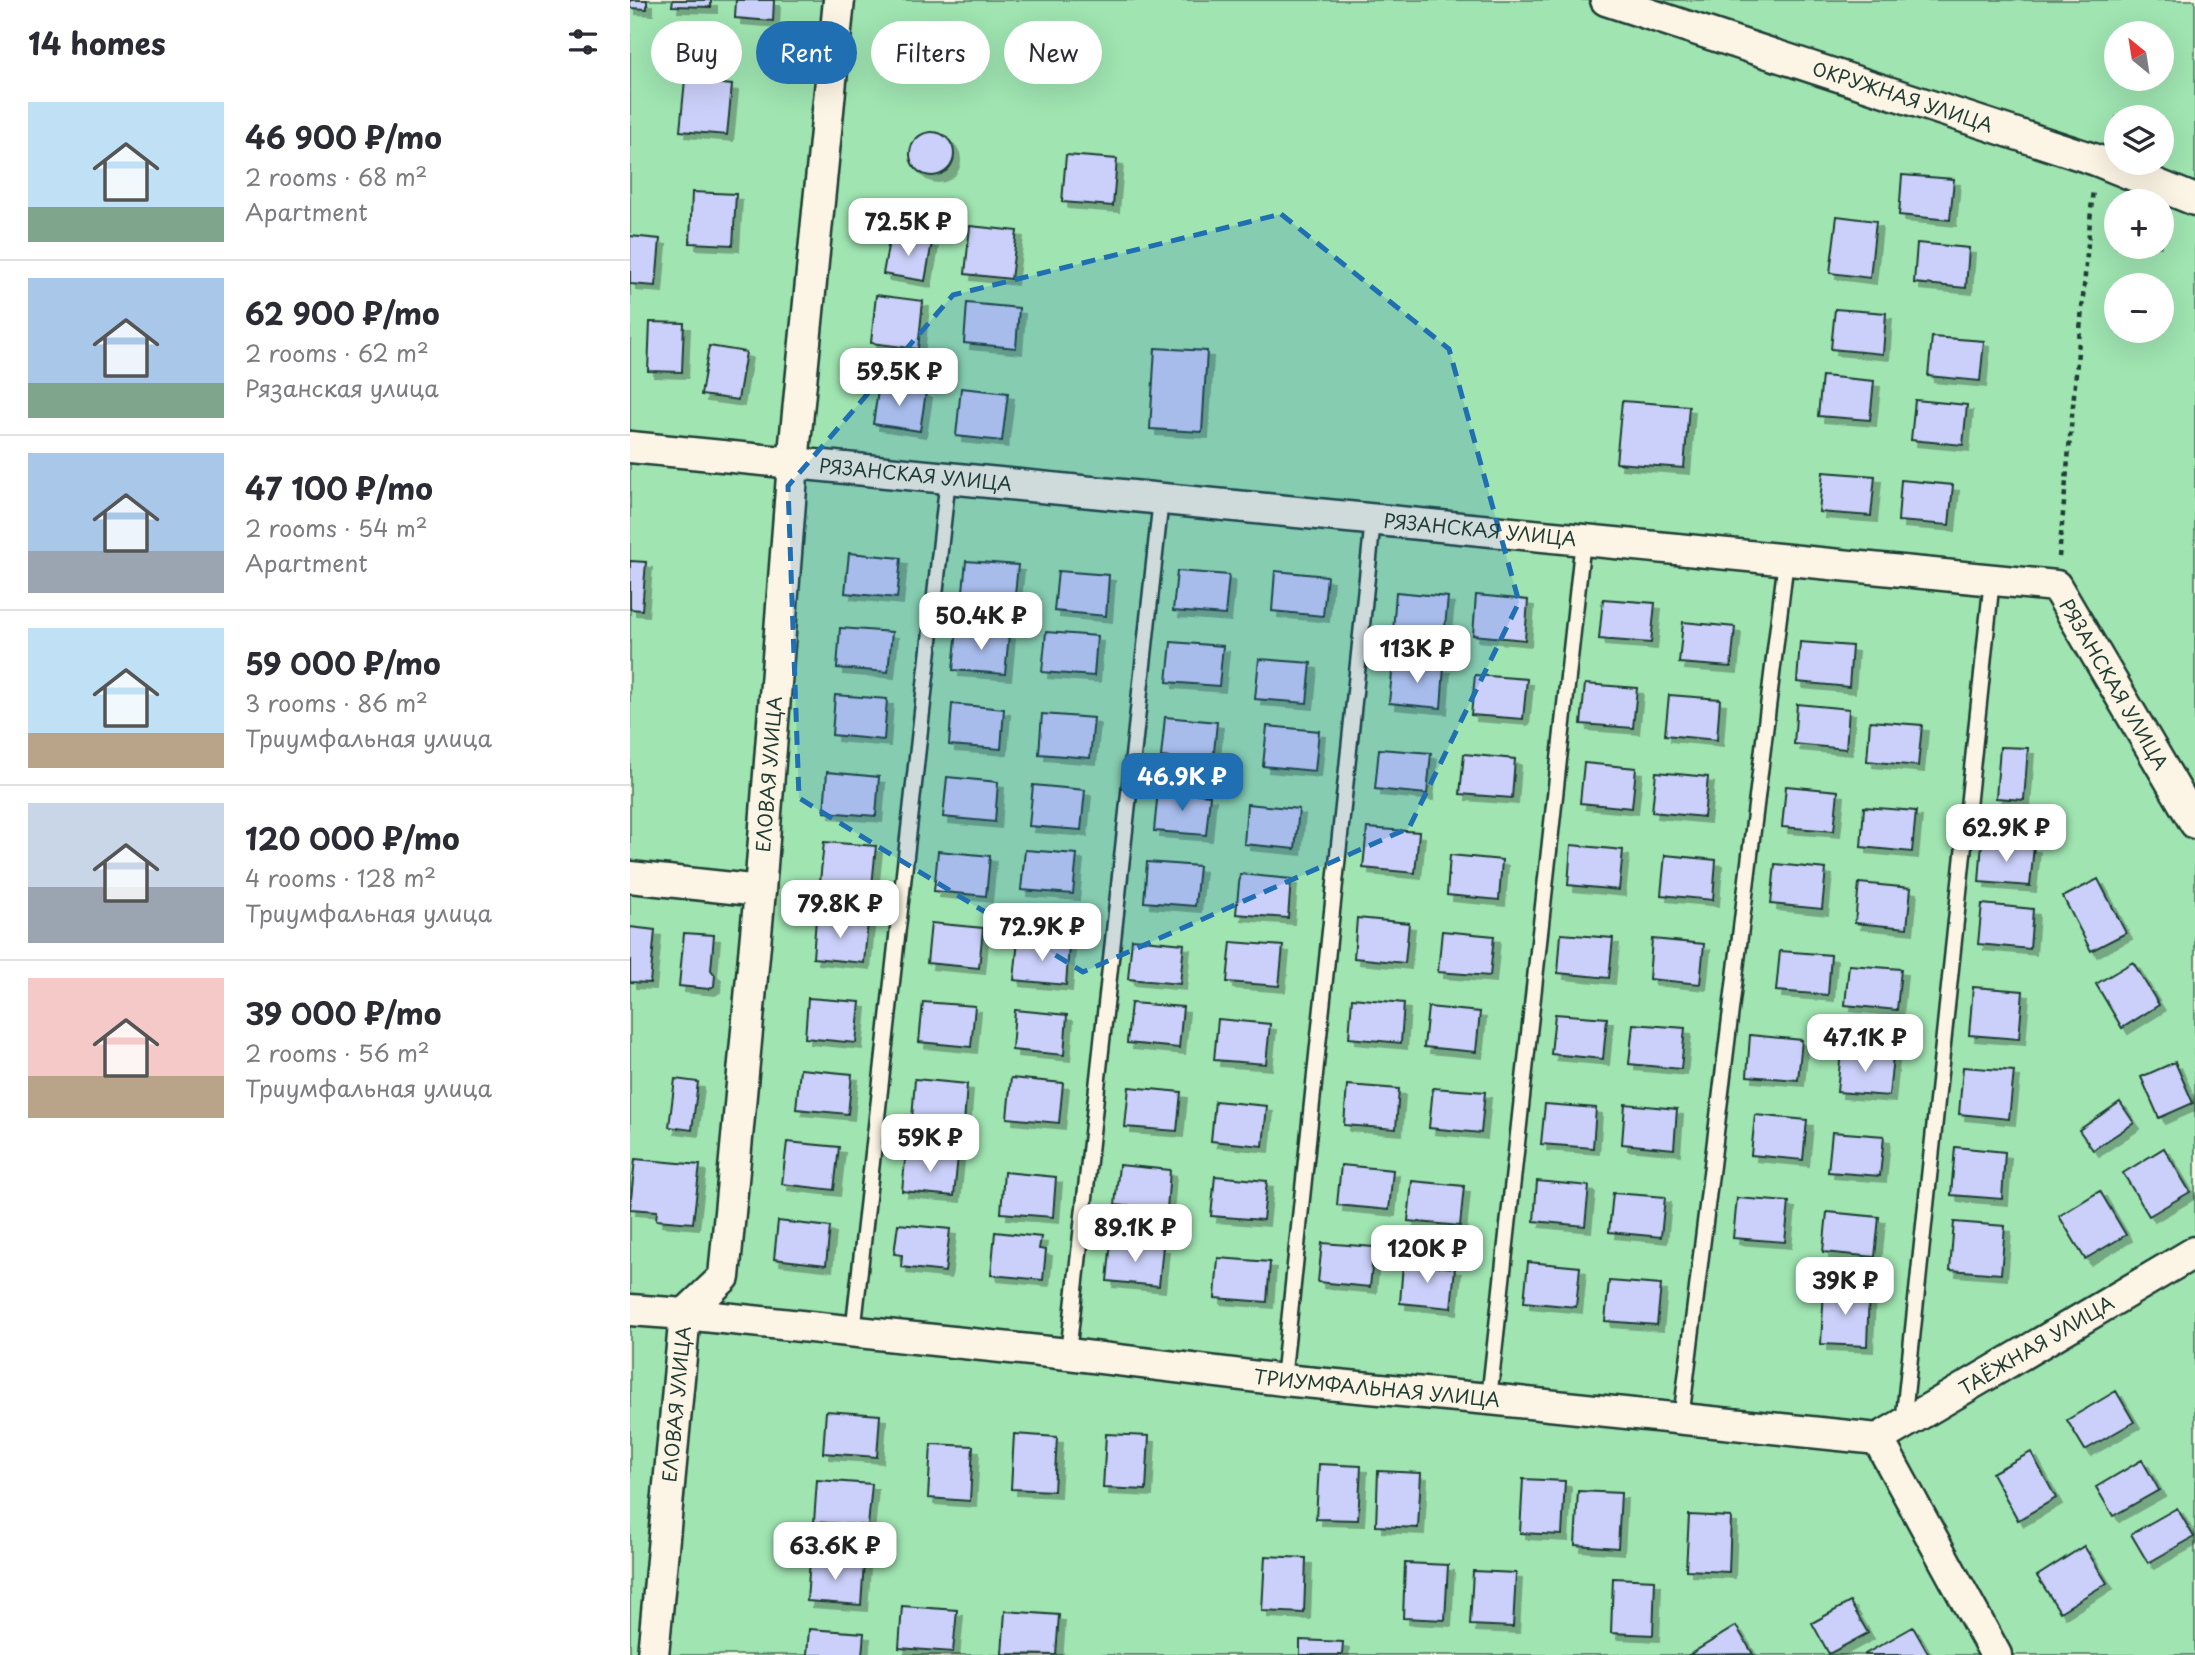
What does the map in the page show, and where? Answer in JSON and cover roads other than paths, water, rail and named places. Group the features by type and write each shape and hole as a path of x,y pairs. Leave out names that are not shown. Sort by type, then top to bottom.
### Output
{"street":[{"name":"ЕЛОВАЯ УЛИЦА","path":"653,1655 685,1314 724,1278 760,891 793,463 839,0"},
{"name":"ОКРУЖНАЯ УЛИЦА","path":"1606,0 2096,160 2195,200"},
{"name":"РЯЗАНСКАЯ УЛИЦА","path":"630,447 2056,586 2195,823"},
{"path":"630,877 760,891"},
{"name":"ТАЁЖНАЯ УЛИЦА","path":"1890,1432 2195,1252"},
{"name":"ТРИУМФАЛЬНАЯ УЛИЦА","path":"630,1310 1068,1354 1283,1380 1681,1419 1890,1432"},
{"path":"1890,1432 1996,1655"}],"lane":[{"path":"853,1333 948,478"},
{"path":"1068,1354 1161,499"},
{"path":"1283,1380 1373,520"},
{"path":"1489,1399 1583,540"},
{"path":"1681,1419 1786,560"},
{"path":"1890,1432 1992,579"}]}
